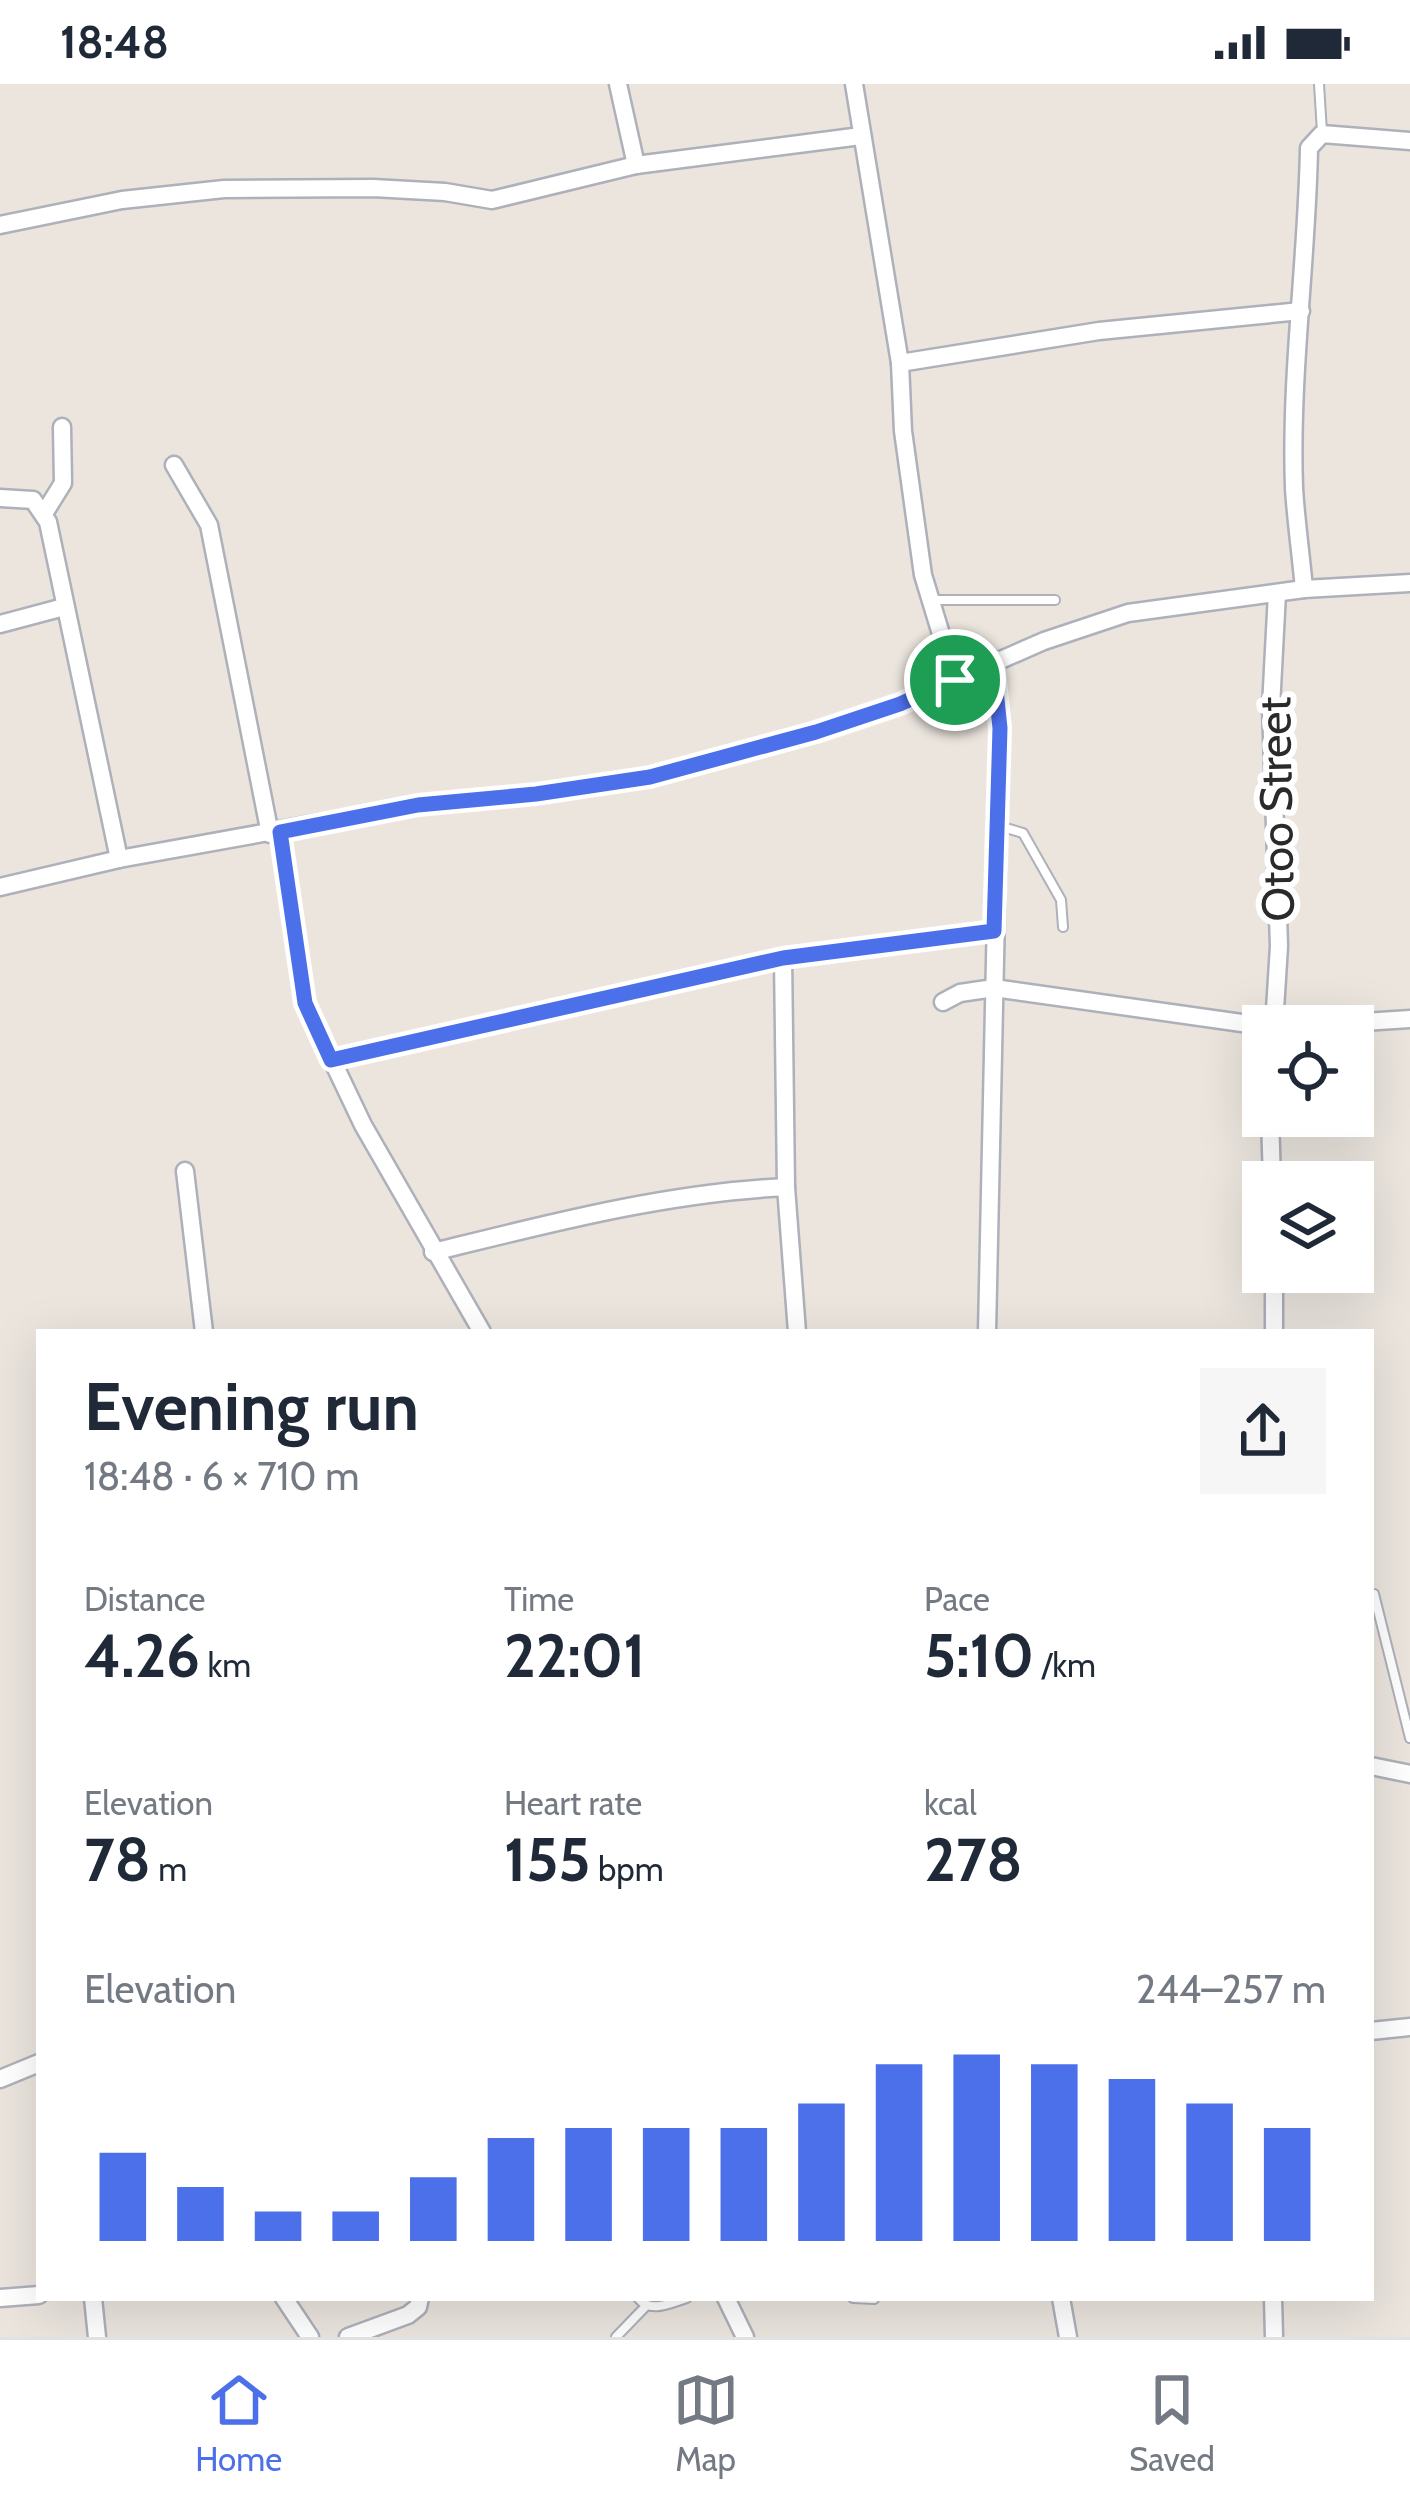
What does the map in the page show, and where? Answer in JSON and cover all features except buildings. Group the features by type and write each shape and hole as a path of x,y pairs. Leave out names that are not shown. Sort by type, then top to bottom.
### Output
{"street":[{"path":"618,84 635,165"},
{"path":"854,84 900,364 903,431 930,600 955,680"},
{"path":"1304,589 1294,490 1309,148 1322,134 1410,141"},
{"path":"0,225 122,200 224,189 374,188 445,191 492,200 635,165 861,136"},
{"path":"900,364 1099,331 1301,311"},
{"path":"45,512 63,483 62,427"},
{"path":"174,465 209,525 275,833 305,1003 477,1329"},
{"path":"0,498 25,497 45,512 119,860"},
{"path":"0,887 418,805 650,777 816,732 1128,613 1304,589 1410,583"},
{"name":"Otoo Street","path":"1275,1005 1279,946 1271,707 1277,593"},
{"path":"0,624 64,607"},
{"path":"987,1329 1000,728 993,662"},
{"path":"331,1060 783,958 994,931"},
{"path":"783,958 786,1187 796,1329"},
{"path":"943,1002 960,993 994,988 1242,1023"},
{"path":"1374,1021 1410,1019"},
{"path":"185,1171 205,1329"},
{"path":"433,1252 615,1207 712,1191 786,1187"},
{"path":"1274,1293 1274,1329"},
{"path":"1374,1767 1410,1774"},
{"path":"1374,2031 1410,2027"},
{"path":"0,2079 36,2064"},
{"path":"0,2299 36,2295"},
{"path":"92,2301 97,2337"},
{"path":"286,2301 310,2337"},
{"path":"348,2337 408,2315 419,2301"},
{"path":"727,2301 745,2337"},
{"path":"1062,2301 1068,2337"},
{"path":"1273,2301 1274,2337"}],"lane":[{"path":"1319,84 1322,134"},
{"path":"930,600 1054,600"},
{"path":"998,826 1023,833 1061,900 1063,927"},
{"path":"1374,1594 1410,1738"},
{"path":"616,2337 642,2302"}],"route":[{"path":"993,662 1000,728 994,931 783,958 331,1060 305,1003 280,832 418,805 650,777 816,732 955,680 993,662"}]}
